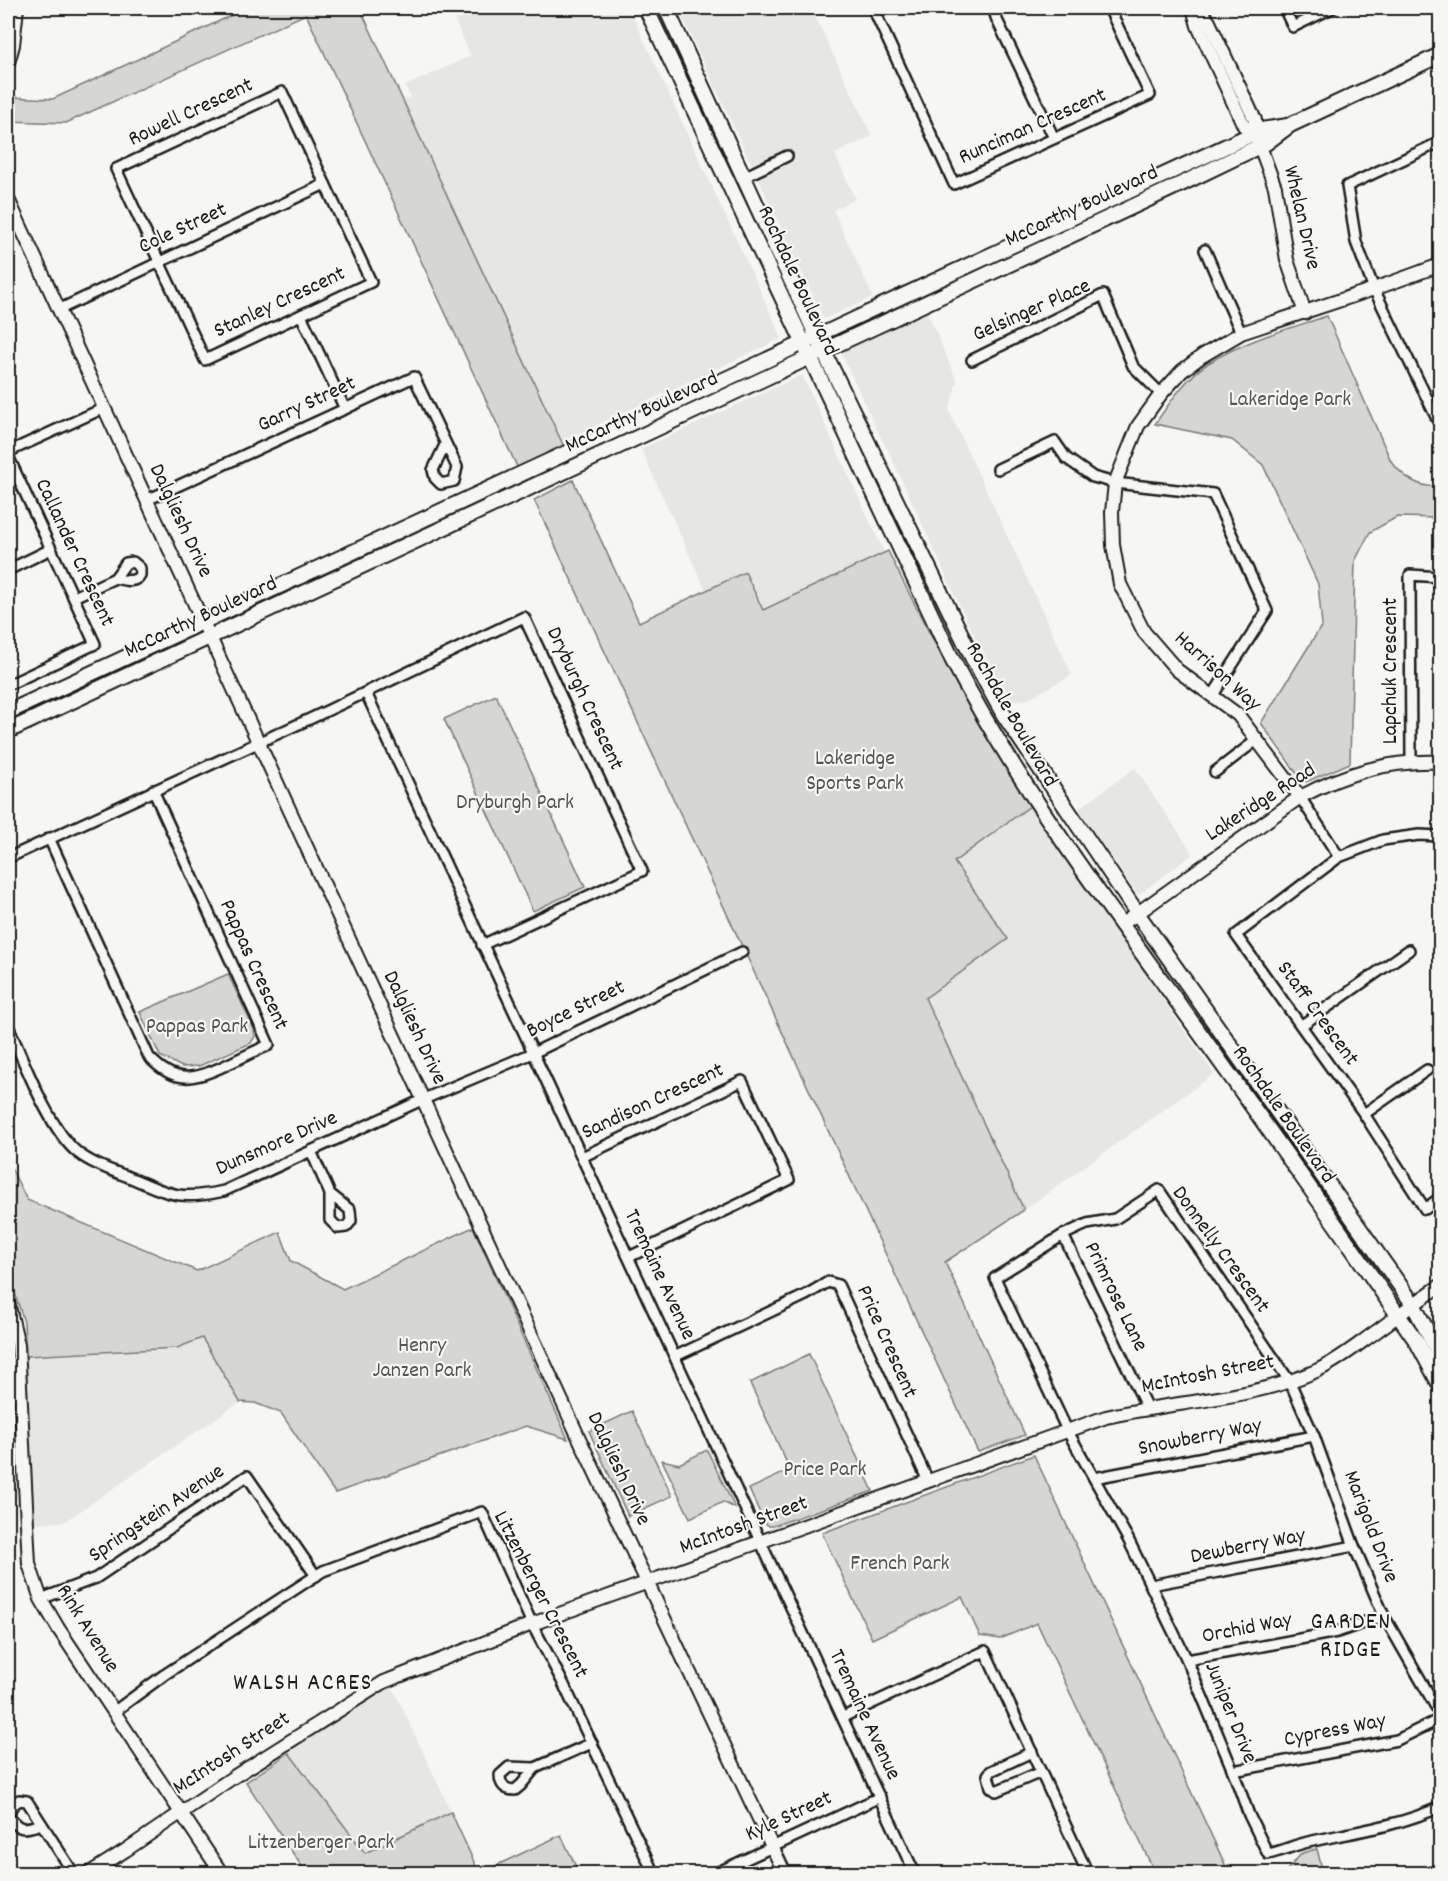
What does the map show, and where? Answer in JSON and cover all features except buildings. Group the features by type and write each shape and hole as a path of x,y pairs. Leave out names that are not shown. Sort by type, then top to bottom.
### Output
{"main road":[{"name":"Rochdale Boulevard","path":"646,8 976,705 1014,768 1121,924 1417,1342 1440,1385"},
{"name":"Rochdale Boulevard","path":"666,8 824,352 993,696 1023,746 1137,913 1413,1304 1440,1356"},
{"name":"McCarthy Boulevard","path":"8,732 1261,146 1290,125 1440,55"},
{"name":"McCarthy Boulevard","path":"881,306 1255,133 1290,125"},
{"name":"McCarthy Boulevard","path":"8,712 817,336"}],"street":[{"path":"8,63 13,45 17,8"},
{"name":"Runciman Crescent","path":"873,8 954,184 1150,95 1109,8"},
{"path":"993,8 1054,138"},
{"name":"Whelan Drive","path":"1193,8 1197,26 1244,126 1255,133"},
{"name":"Whelan Drive","path":"1199,8 1209,22 1255,120 1255,133 1275,187 1287,261 1305,313"},
{"path":"1284,8 1293,27 1332,8"},
{"name":"Rowell Crescent","path":"159,261 116,169 137,159 282,92 325,184"},
{"path":"1440,142 1347,186 1356,242 1374,289 1440,425"},
{"path":"744,177 787,156"},
{"name":"Cole Street","path":"58,310 325,184"},
{"name":"Stanley Crescent","path":"159,261 205,360 371,282 325,184"},
{"name":"Dalgliesh Drive","path":"8,199 579,1438 785,1874"},
{"path":"1205,250 1241,333"},
{"name":"Harrison Way","path":"1339,857 1300,797 1238,715 1177,670 1144,632 1120,584 1113,545 1112,512 1115,483 1138,426 1161,394 1182,371 1202,356 1241,333 1440,265"},
{"name":"Gelsinger Place","path":"972,360 1103,295 1133,366 1161,394"},
{"name":"McCarthy Boulevard","path":"817,336 881,306"},
{"path":"301,315 345,409"},
{"name":"Garry Street","path":"147,500 414,377 445,445"},
{"path":"8,454 104,408"},
{"path":"998,469 1055,442 1066,458 1093,477 1115,483 1213,494 1267,611 1213,695"},
{"name":"Callander Crescent","path":"8,454 95,644 8,685"},
{"path":"8,570 51,549"},
{"name":"Lapchuk Crescent","path":"1411,761 1410,575 1440,577"},
{"path":"74,597 115,578"},
{"name":"Dryburgh Crescent","path":"258,741 366,693 524,617 642,871 482,945"},
{"name":"Tremaine Avenue","path":"366,693 915,1874"},
{"path":"1215,772 1258,739"},
{"path":"8,858 258,741"},
{"name":"Lakeridge Road","path":"1121,924 1300,797 1335,780 1371,768 1411,761 1440,762"},
{"name":"Pappas Crescent","path":"49,838 149,1057 160,1069 176,1076 189,1079 203,1077 269,1045 153,790"},
{"path":"1339,857 1383,840 1419,835 1440,836"},
{"name":"Staff Crescent","path":"1339,857 1236,935 1364,1113 1425,1209 1440,1198"},
{"path":"1302,1025 1409,950"},
{"name":"Boyce Street","path":"424,1099 533,1053 742,952"},
{"name":"Dunsmore Drive","path":"8,1026 51,1118 65,1140 79,1153 94,1162 180,1197 224,1191 424,1099"},
{"path":"1364,1113 1427,1070"},
{"name":"Sandison Crescent","path":"582,1157 742,1082 789,1180 629,1257"},
{"path":"311,1151 330,1194"},
{"name":"Donnelly Crescent","path":"1067,1430 995,1278 1063,1235 1087,1224 1115,1219 1159,1190 1290,1382"},
{"name":"Primrose Lane","path":"1063,1235 1147,1408"},
{"name":"Price Crescent","path":"676,1356 806,1295 828,1282 838,1285 928,1481"},
{"name":"McIntosh Street","path":"87,1874 384,1682 532,1623 1106,1417 1147,1408 1207,1400 1290,1382 1322,1368 1350,1351 1440,1286"},
{"name":"Rink Avenue","path":"8,1302 18,1345 13,1381 29,1564 41,1599 222,1874"},
{"name":"Marigold Drive","path":"1290,1382 1314,1436 1354,1546 1384,1616 1440,1714"},
{"name":"Juniper Drive","path":"1067,1430 1128,1539 1187,1660 1249,1815 1268,1854 1304,1843 1417,1818 1440,1807"},
{"name":"Snowberry Way","path":"1094,1478 1314,1436"},
{"name":"Springstein Avenue","path":"41,1599 96,1578 248,1476 316,1576"},
{"name":"Litzenberger Crescent","path":"115,1710 164,1675 326,1570 482,1512 532,1623 654,1874"},
{"name":"Dewberry Way","path":"1150,1585 1354,1546"},
{"name":"Orchid Way","path":"1187,1660 1337,1632 1384,1616"},
{"path":"843,1717 985,1652 1088,1874"},
{"name":"Cypress Way","path":"1233,1771 1397,1740 1440,1719"},
{"path":"536,1767 592,1743"},
{"path":"1032,1752 992,1771 988,1775 991,1787 996,1791 1003,1789 1041,1772"},
{"name":"Kyle Street","path":"714,1874 880,1797"},
{"path":"42,1824 74,1874"}],"shaded area":[{"path":"474,8 629,8 782,338 562,441 403,101 411,97 405,86 471,56 454,19"},
{"path":"678,8 811,8 872,136 835,154 855,199 833,210 873,297 824,319"},
{"path":"927,312 957,381 949,411 1072,675 1028,699 1010,701 988,662 841,353"},
{"path":"802,375 884,552 763,611 745,573 706,591 641,449"},
{"path":"1135,768 1193,854 1138,895 1078,809"},
{"path":"1030,806 1214,1074 1024,1210 925,998 1008,939 954,862"},
{"path":"202,1337 240,1402 64,1522 33,1523 26,1356 176,1348"},
{"path":"392,1686 451,1812 366,1853 289,1753"}],"green space":[{"path":"247,8 360,8 564,447 519,471 306,14 66,123 8,121 9,97 53,99"},
{"name":"Lakeridge Park","path":"1327,316 1391,461 1412,481 1425,486 1440,486 1440,518 1397,517 1370,532 1355,561 1350,763 1306,782 1300,778 1261,723 1322,625 1318,584 1263,465 1232,440 1155,424 1186,382 1210,362 1253,341"},
{"name":"Lakeridge Sports Park","path":"573,480 639,622 745,572 763,610 888,551 955,681 1030,806 954,862 1008,939 925,998 1024,1210 945,1262 1025,1435 978,1452 534,500"},
{"name":"Dryburgh Park","path":"496,695 585,887 533,911 444,719"},
{"name":"Pappas Park","path":"228,974 254,1029 255,1036 251,1043 199,1066 182,1067 160,1056 140,1012"},
{"name":"Henry Janzen Park","path":"8,1162 27,1200 197,1271 280,1232 291,1261 343,1289 473,1227 568,1439 526,1426 335,1493 281,1413 255,1403 240,1402 202,1338 177,1348 26,1356 24,1322 8,1271"},
{"name":"Price Park","path":"809,1354 873,1491 769,1526 764,1522 749,1489 790,1470 750,1383"},
{"path":"632,1411 672,1496 628,1516 589,1431"},
{"path":"707,1450 735,1508 723,1502 690,1518 662,1460 679,1464"},
{"name":"French Park","path":"1034,1455 1229,1873 1155,1873 1037,1623 1000,1639 980,1636 962,1597 872,1639 822,1533"},
{"name":"Litzenberger Park","path":"289,1753 365,1853 451,1812 479,1873 306,1873 246,1782"},
{"path":"561,1835 579,1873 480,1873"},
{"path":"1317,1849 1323,1873 1289,1873 1287,1870 1302,1853"}],"district":[{"name":"GARDEN RIDGE","path":"1351,1637"},
{"name":"WALSH ACRES","path":"303,1684"}]}
